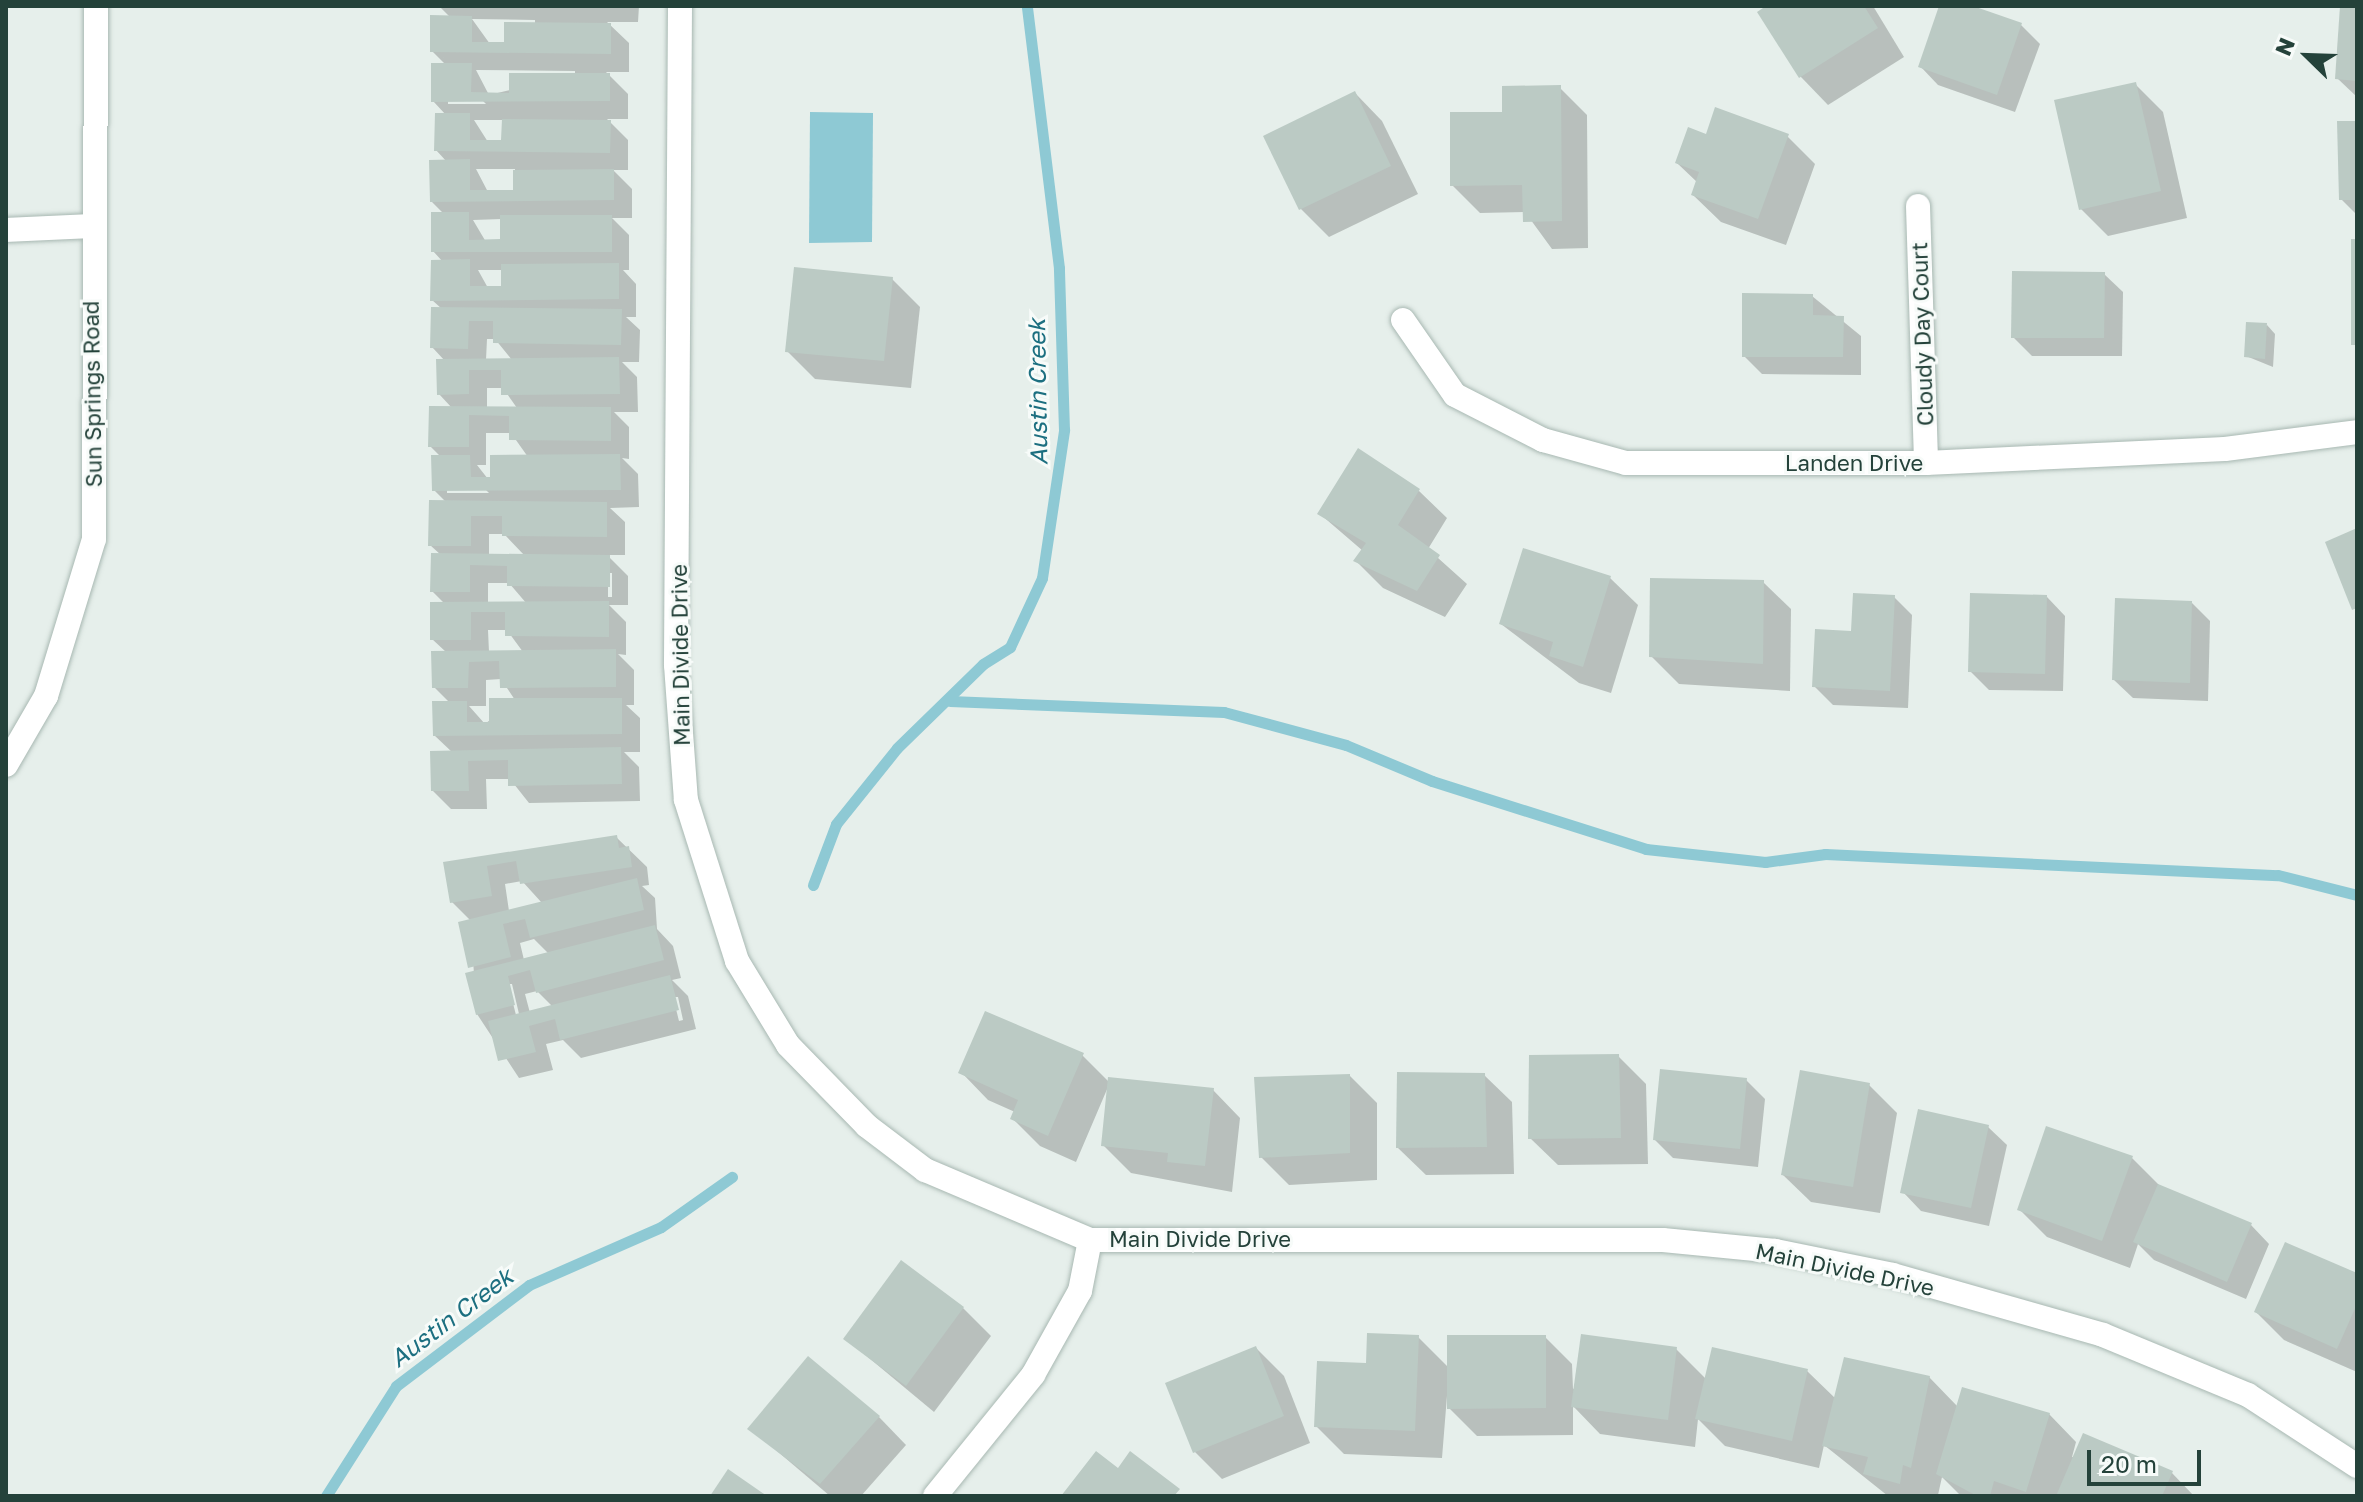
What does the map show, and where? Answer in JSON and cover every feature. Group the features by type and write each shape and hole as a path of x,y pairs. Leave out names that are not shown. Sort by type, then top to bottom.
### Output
{"street":[{"name":"Sun Springs Road","path":"6,765 46,696 94,539 91,226 96,6"},
{"name":"Main Divide Drive","path":"680,6 676,665 695,837 737,961 788,1045 847,1106 925,1170 1090,1240 1663,1240 1775,1251 1893,1275 2103,1335 2248,1395 2357,1466"},
{"name":"Cloudy Day Court","path":"1918,206 1926,463"},
{"path":"6,230 91,226"},
{"name":"Landen Drive","path":"1403,320 1455,395 1543,440 1626,463 1926,463 2225,449 2357,432"},
{"path":"935,1496 1033,1375 1080,1291 1090,1240"}],"water":[{"path":"810,112 873,113 872,242 809,243"}],"building":[{"path":"1766,6 1864,6 1878,28 1799,78 1757,12"},
{"path":"1939,6 1973,6 2022,23 1997,95 1918,67"},
{"path":"2340,6 2357,6 2357,81 2335,79"},
{"path":"430,15 472,16 472,42 504,42 504,22 611,23 611,54 430,52"},
{"path":"431,63 472,63 471,92 509,93 509,73 610,73 610,101 431,102"},
{"path":"2136,82 2161,191 2079,210 2054,100"},
{"path":"1561,85 1562,221 1523,222 1522,185 1450,186 1450,112 1502,112 1502,86"},
{"path":"1355,91 1391,166 1299,210 1263,136"},
{"path":"1715,107 1789,134 1758,219 1691,195 1699,172 1675,163 1688,127 1706,134"},
{"path":"435,113 470,113 470,140 501,140 502,119 611,120 610,153 434,151"},
{"path":"2337,121 2357,121 2357,200 2339,200"},
{"path":"470,159 470,190 513,190 513,170 614,169 614,200 430,202 429,160"},
{"path":"431,212 469,212 469,240 500,239 500,215 612,215 612,252 431,252"},
{"path":"2351,239 2357,239 2357,345 2351,345"},
{"path":"470,259 470,286 501,286 501,264 619,263 619,299 430,301 431,260"},
{"path":"794,267 893,277 884,361 785,352"},
{"path":"2012,271 2105,272 2104,338 2011,338"},
{"path":"1742,293 1813,294 1813,315 1844,316 1843,357 1742,357"},
{"path":"431,307 622,309 621,345 493,343 493,321 469,321 468,349 430,348"},
{"path":"2246,322 2267,323 2265,359 2244,357"},
{"path":"619,357 620,394 501,395 501,370 469,370 469,394 437,395 436,359"},
{"path":"429,406 611,407 611,441 509,440 509,416 469,415 469,447 428,447"},
{"path":"1358,448 1420,489 1398,525 1440,555 1417,591 1353,561 1366,543 1317,514"},
{"path":"620,454 621,490 432,491 431,455 470,455 471,477 490,477 490,455"},
{"path":"429,500 607,502 607,537 502,536 502,516 471,516 471,546 428,546"},
{"path":"2357,528 2357,608 2352,610 2325,542"},
{"path":"1523,548 1611,576 1583,667 1549,656 1553,642 1499,624"},
{"path":"431,553 610,555 610,587 507,586 507,566 470,565 470,592 430,592"},
{"path":"1650,578 1764,580 1763,664 1649,657"},
{"path":"1853,593 1895,595 1890,691 1812,687 1815,629 1851,631"},
{"path":"1970,593 2047,595 2045,674 1968,672"},
{"path":"2115,598 2192,601 2190,683 2112,680"},
{"path":"609,601 609,637 505,636 505,612 471,612 471,640 430,640 430,602"},
{"path":"616,649 616,687 500,688 499,661 469,662 468,688 432,688 431,651"},
{"path":"489,698 622,698 622,734 433,736 432,701 467,701 467,722 489,722"},
{"path":"621,747 622,784 508,786 508,760 468,761 469,791 431,791 430,751"},
{"path":"617,835 619,848 629,846 632,867 520,884 516,861 487,866 492,896 450,903 443,862"},
{"path":"637,878 644,910 530,938 525,919 503,924 511,957 468,968 458,922"},
{"path":"655,925 664,960 536,993 530,970 508,976 515,1005 476,1015 465,973"},
{"path":"670,975 679,1010 560,1040 555,1019 529,1026 536,1052 498,1061 488,1021"},
{"path":"985,1011 1084,1053 1048,1136 1010,1119 1018,1100 958,1073"},
{"path":"1619,1054 1621,1138 1528,1139 1529,1055"},
{"path":"1660,1069 1747,1078 1740,1149 1653,1140"},
{"path":"1800,1070 1870,1083 1853,1187 1781,1175"},
{"path":"1397,1072 1485,1073 1487,1147 1396,1148"},
{"path":"1350,1074 1350,1153 1259,1158 1254,1077"},
{"path":"1108,1077 1214,1088 1205,1166 1167,1162 1168,1153 1101,1146"},
{"path":"1918,1109 1989,1125 1971,1208 1900,1193"},
{"path":"2046,1126 2133,1156 2102,1241 2017,1210"},
{"path":"2158,1184 2252,1223 2227,1282 2133,1242"},
{"path":"2285,1242 2357,1273 2357,1304 2337,1349 2254,1312"},
{"path":"901,1260 964,1307 906,1386 843,1339"},
{"path":"1367,1333 1419,1335 1415,1431 1314,1427 1317,1361 1366,1363"},
{"path":"1581,1334 1677,1347 1668,1420 1571,1407"},
{"path":"1447,1335 1546,1335 1546,1408 1447,1409"},
{"path":"1256,1346 1284,1416 1193,1453 1165,1383"},
{"path":"1712,1347 1808,1369 1792,1441 1695,1419"},
{"path":"808,1356 880,1416 820,1484 747,1429"},
{"path":"1844,1357 1930,1376 1911,1468 1903,1465 1900,1484 1863,1474 1868,1457 1822,1446"},
{"path":"1962,1387 2050,1413 2026,1492 1994,1481 1990,1496 1977,1496 1936,1474"},
{"path":"2083,1433 2173,1471 2162,1496 2056,1496"},
{"path":"1096,1451 1118,1468 1130,1451 1180,1489 1174,1496 1061,1496"},
{"path":"728,1469 767,1496 710,1496"}],"waterway":[{"name":"Austin Creek","path":"813,885 836,824 897,748 983,664 1010,647 1042,578 1064,430 1059,268 1027,6"},
{"path":"950,701 1224,712 1346,745 1432,781 1646,849 1765,862 1825,854 2278,875 2357,895"},
{"name":"Austin Creek","path":"326,1496 396,1386 529,1285 661,1227 732,1177"}]}
